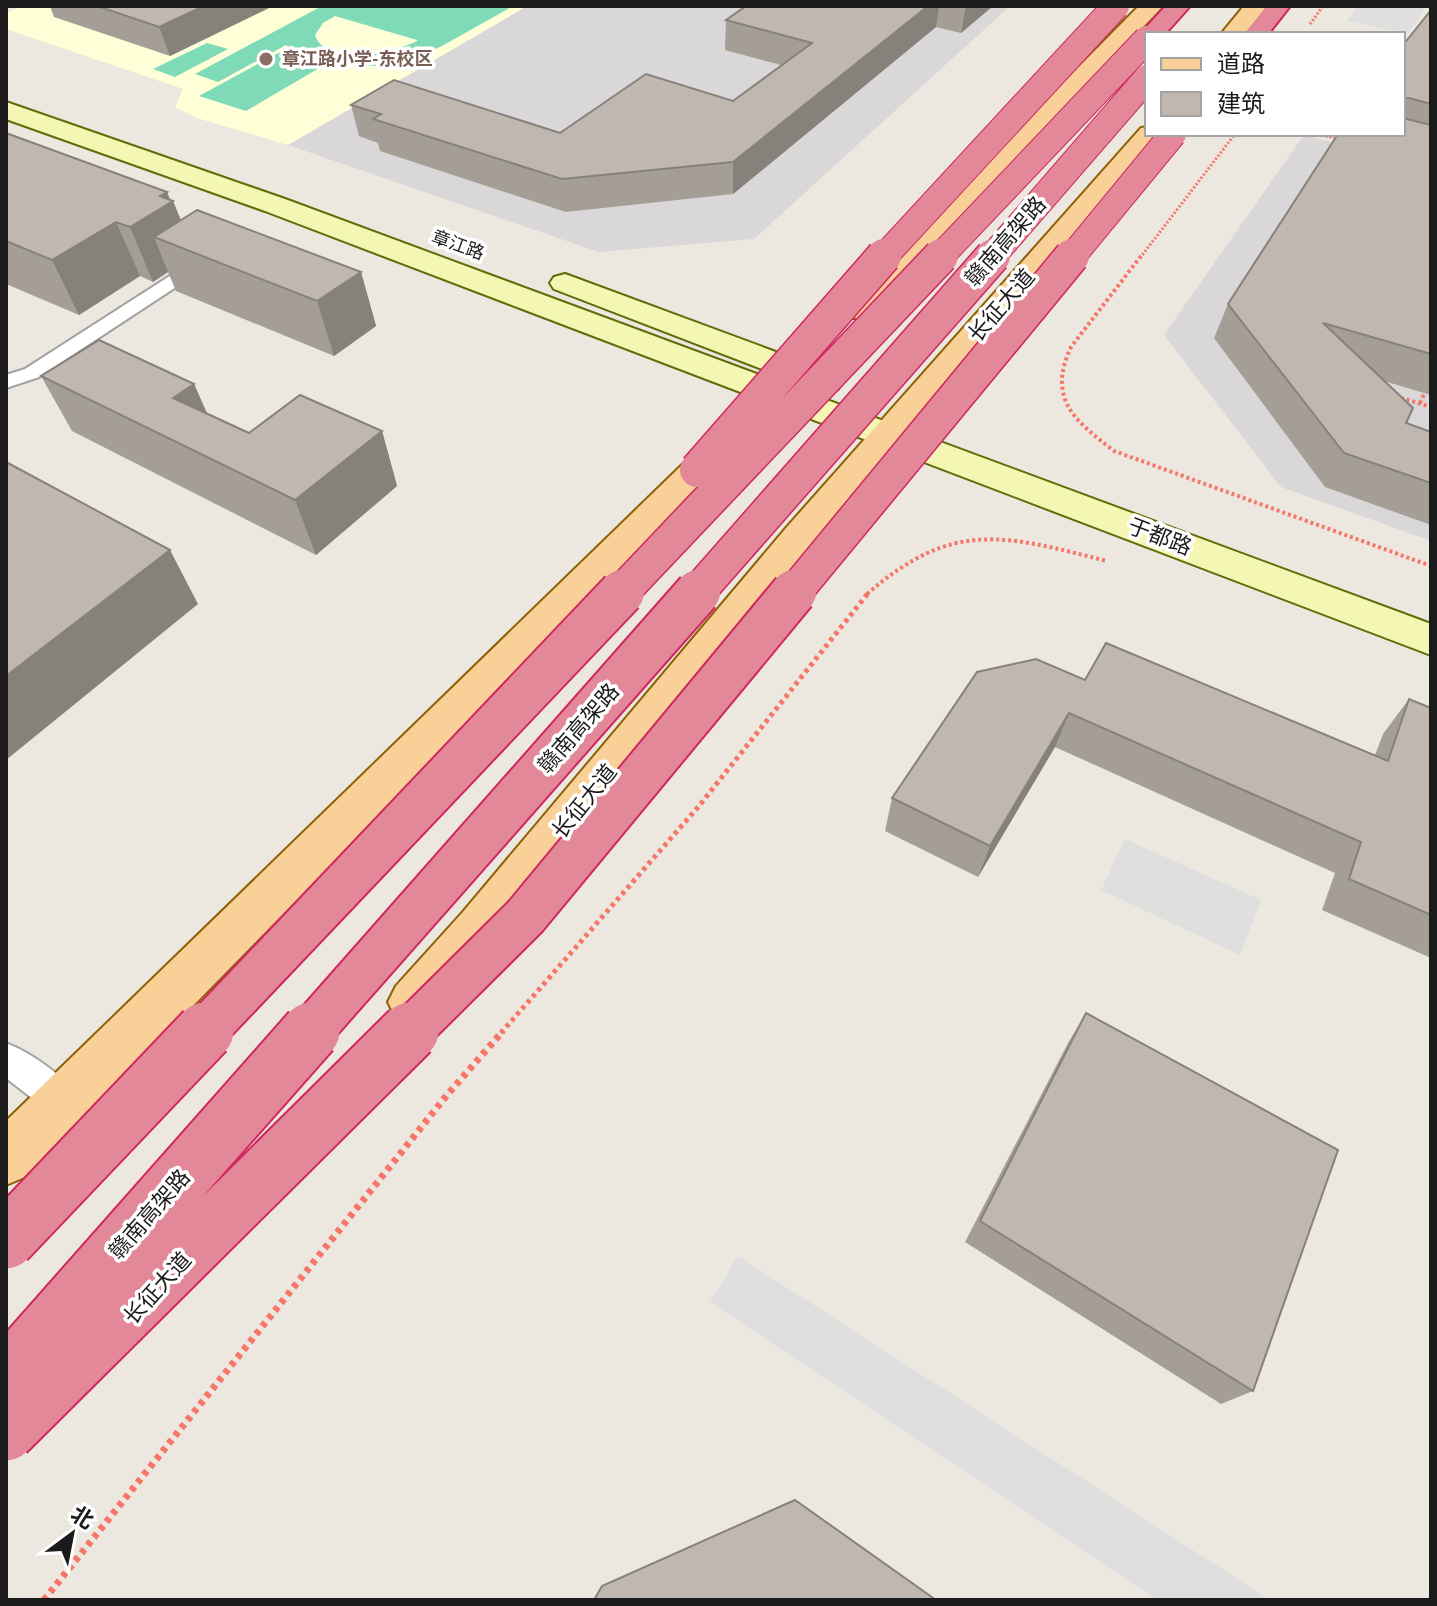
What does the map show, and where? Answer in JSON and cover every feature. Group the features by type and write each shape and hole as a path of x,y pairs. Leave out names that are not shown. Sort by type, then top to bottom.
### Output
{"highway":[{"path":"297,933 838,306 1116,6"},
{"path":"1258,32 1279,6"},
{"path":"1156,32 1191,15"},
{"name":"赣南高架路","path":"6,1240 1145,41"},
{"name":"赣南高架路","path":"6,1376 1145,80"},
{"path":"6,1432 525,917 1171,136"}],"main road":[{"path":"6,1158 785,383 1152,6"},
{"path":"1235,32 1256,6"},
{"name":"章江路","path":"6,82 501,260"},
{"name":"章江路","path":"6,110 898,424"},
{"name":"长征大道","path":"6,1457 479,928 799,537 1148,136"},
{"name":"章江路","path":"546,276 785,383"},
{"name":"于都路","path":"898,424 1431,607"},
{"name":"于都路","path":"898,424 1037,489 1431,640"}],"lane":[{"path":"6,382 32,373 210,257 216,249"},
{"path":"6,1058 63,1102"}],"path":[{"path":"1304,32 1323,6"},
{"path":"1233,136 1071,347 1059,367 1058,386 1070,411 1086,430 1114,451 1431,566"},
{"path":"1326,136 1346,141"},
{"path":"1420,403 1431,379"},
{"path":"1393,395 1431,407"},
{"path":"44,1600 447,1095 699,806 865,595 899,567 941,545 954,543 993,538 1114,562"}],"shaded area":[{"name":"章江路小学-东校区","path":"23,6 527,6 288,145 197,118 175,107 183,89 6,29 6,13"},
{"path":"527,6 1010,6 754,239 599,252 288,145"},
{"path":"1357,6 1426,6 1408,34 1347,21"},
{"path":"1303,136 1431,168 1431,541 1281,487 1164,335"},
{"path":"1125,839 1261,900 1240,955 1101,890"},
{"path":"738,1256 1270,1600 1157,1600 710,1302"}],"green space":[{"path":"322,6 513,6 442,46 406,61 374,66 326,64 246,111 199,96 280,52 305,59 286,45 218,82 195,74","holes":["335,16 417,40 393,50 346,55 322,46 315,35 323,23"]},
{"path":"207,43 228,49 175,77 153,69"}],"building":[{"path":"97,6 204,6 159,27"},
{"path":"746,6 928,6 733,162 562,179 373,119 381,114 351,105 394,80 560,133 646,74 733,101 812,43 726,20"},
{"path":"1431,10 1431,104 1405,98 1405,42"},
{"path":"1405,118 1431,125 1431,354 1323,323 1413,408 1406,423 1431,432 1431,483 1344,453 1228,304 1337,136 1405,136"},
{"path":"6,133 167,192 160,196 173,201 130,227 116,222 52,260 6,241"},
{"path":"197,210 361,272 317,301 154,237"},
{"path":"99,340 194,384 173,398 249,433 300,395 382,431 295,500 41,376"},
{"path":"6,462 170,550 6,676"},
{"path":"1106,643 1388,761 1409,699 1431,708 1431,915 1349,879 1361,842 1069,713 990,846 892,798 977,672 1036,659 1085,680"},
{"path":"1086,1013 1338,1150 1253,1391 980,1221"},
{"path":"795,1500 936,1600 594,1600 602,1586"}],"place":[{"name":"章江路小学-东校区","path":"266,59"}]}
